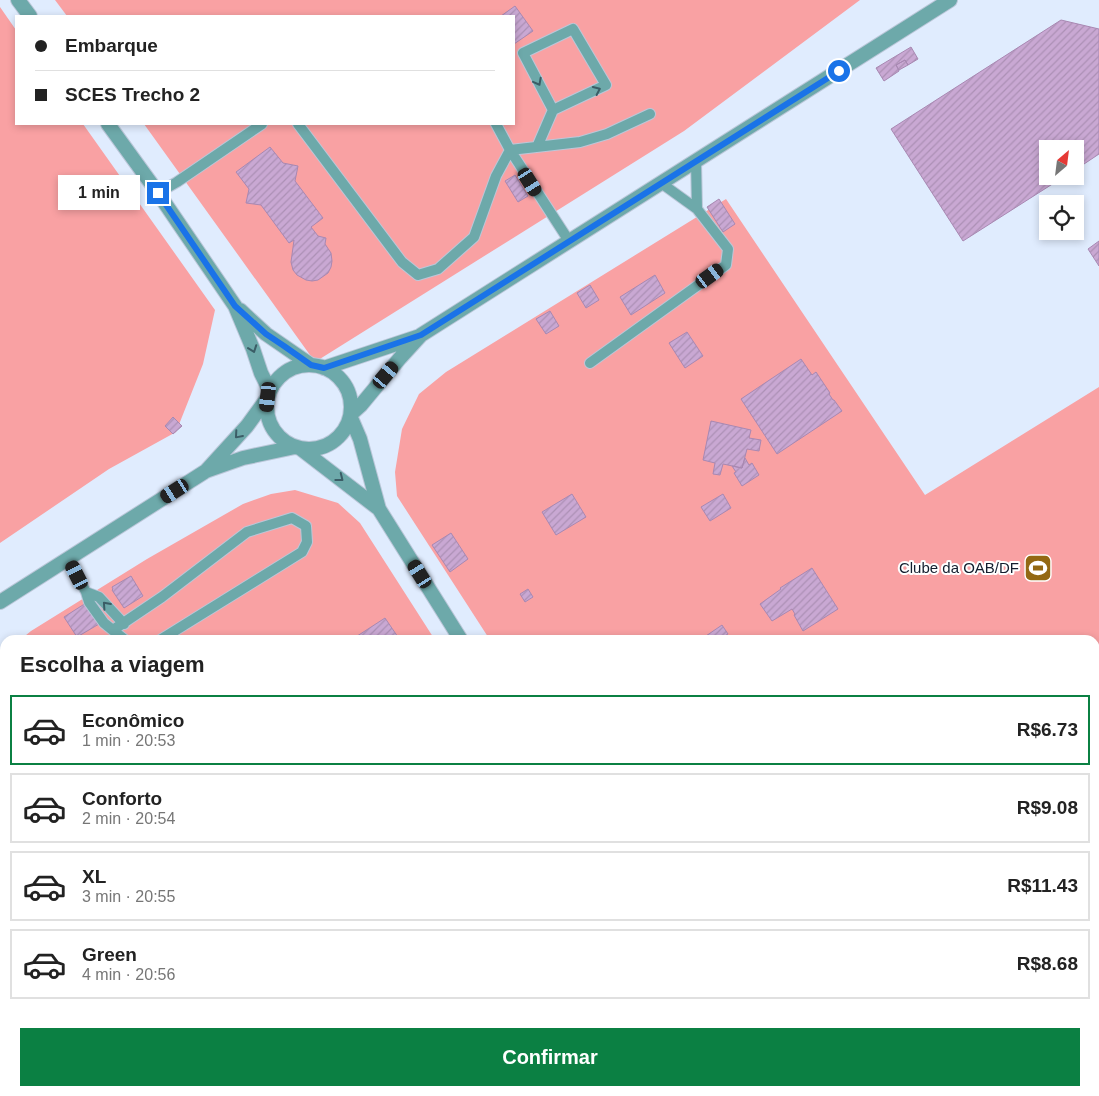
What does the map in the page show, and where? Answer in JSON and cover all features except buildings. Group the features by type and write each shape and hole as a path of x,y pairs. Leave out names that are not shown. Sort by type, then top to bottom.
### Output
{"street":[{"path":"18,0 29,15"},
{"path":"206,471 247,426 277,380 286,372 298,367 317,366 421,335 950,0"},
{"path":"109,125 158,193 235,306 269,394 267,409 269,421 275,432 284,441 298,448 379,508"},
{"path":"0,602 206,471 244,458 298,448 314,450 337,440 346,430 351,416 351,400 346,386 336,375 317,366 266,334 235,306"},
{"path":"351,416 421,335"},
{"path":"351,416 360,439 379,508 458,635"}],"lane":[{"path":"537,147 553,110 606,85 572,29 523,54 553,110"},
{"path":"510,150 580,142 607,134 650,114"},
{"path":"158,193 261,125"},
{"path":"299,125 402,262 418,275 438,269 474,237 496,176 510,150"},
{"path":"497,125 510,150 569,241"},
{"path":"696,161 697,209"},
{"path":"590,362 726,265 728,249 697,209 662,183"},
{"path":"113,630 162,597 247,532 292,518 306,526 307,542 302,552 168,635"},
{"path":"68,558 86,592 89,602 104,623 119,635"},
{"path":"86,592 99,597 124,624"}],"shaded area":[{"path":"55,0 860,0 684,131 315,362 145,125 515,125 515,15 66,15"},
{"path":"0,7 15,29 15,125 84,125 215,310 203,364 176,432 109,469 0,543"},
{"path":"726,199 925,495 1099,387 1099,635 487,635 397,496 395,472 402,429 419,394 446,372"},
{"path":"295,490 338,503 360,523 432,635 26,635 147,559 243,504 271,494"}],"place":[{"name":"Clube da OAB/DF","path":"1038,568"}],"route":[{"path":"158,193 235,306 266,334 311,365 324,368 421,335 839,71"}]}
